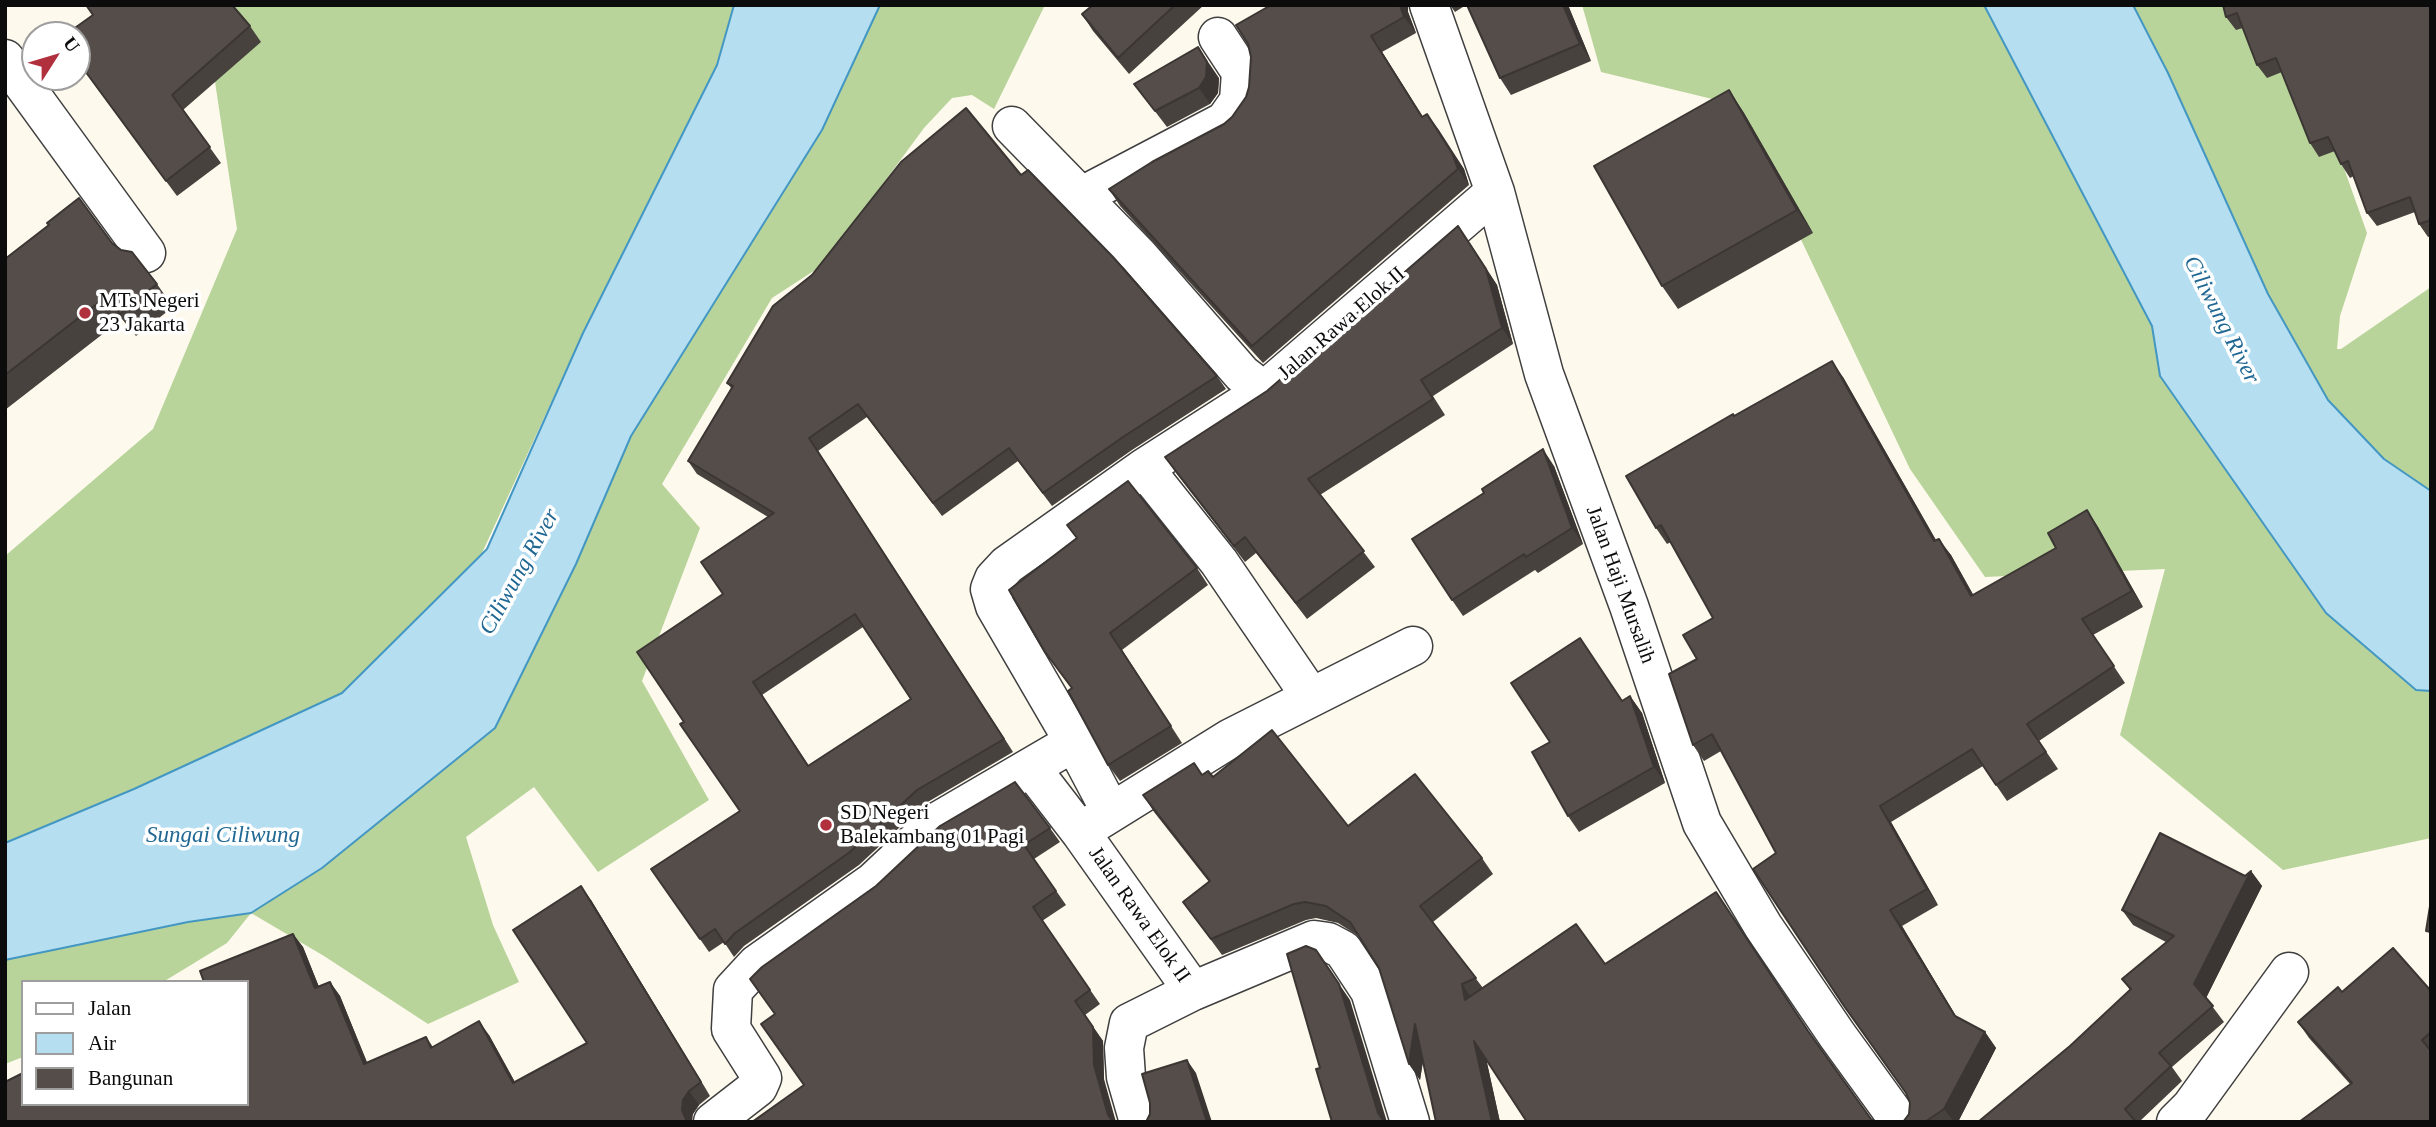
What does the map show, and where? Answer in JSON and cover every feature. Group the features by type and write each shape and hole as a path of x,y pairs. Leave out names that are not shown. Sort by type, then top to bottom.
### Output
{"street":[{"name":"Jalan Haji Mursalih","path":"1429,5 1495,192 1544,373 1629,606 1702,822 1763,926 1900,1122"},
{"path":"1082,196 1226,121 1239,101 1241,72 1218,37"},
{"path":"5,60 146,253"},
{"name":"Jalan Rawa Elok II","path":"1012,126 1138,255 1242,374 1264,391 1495,192"},
{"path":"1264,391 1144,468 1219,562 1311,697"},
{"name":"Jalan Rawa Elok II","path":"1139,1122 1126,1077 1124,1048 1129,1023 1193,991 1096,822 1074,742 995,606 990,589 994,579 1007,565 1144,468"},
{"path":"1096,822 1231,738 1413,646"},
{"path":"714,1121 758,1087 762,1078 731,1029 733,990 757,964 873,882 936,822 1074,742"},
{"name":"Jalan Rawa Elok II","path":"1031,768 1096,822"},
{"path":"1193,991 1314,940 1328,942 1343,950 1370,991 1410,1122"},
{"path":"2176,1122 2191,1107 2289,972"}],"green space":[{"path":"173,5 734,5 717,65 583,333 482,553 342,693 145,784 5,843 5,556 153,429 237,229 214,75"},
{"path":"880,5 1045,5 994,109 972,95 952,98 924,128 823,265 772,298 662,484 700,528 642,681 709,800 598,872 534,787 466,837 493,925 519,982 428,1024 324,956 251,913 495,728 576,564 631,436 822,130"},
{"path":"1582,5 1984,5 2153,326 2160,376 2326,613 2416,690 2431,691 2431,838 2283,870 2120,735 2165,569 1985,577 1910,469 1737,105 1601,72"},
{"path":"2133,5 2221,5 2324,112 2367,233 2340,316 2337,349 2341,349 2431,287 2431,492 2384,459 2328,400 2268,294"},
{"path":"251,913 227,943 166,980 21,980 21,1058 5,1064 5,960 188,922"}],"water":[{"name":"Sungai Ciliwung","path":"734,5 880,5 822,130 631,436 576,564 495,728 322,868 251,913 188,922 5,960 5,843 134,789 342,693 487,549 583,333 717,65"},
{"name":"Ciliwung River","path":"1984,5 2133,5 2168,73 2268,294 2328,400 2384,459 2431,491 2431,691 2416,690 2326,613 2160,376 2152,326"}],"building":[{"path":"86,5 232,5 250,26 172,95 210,147 166,181 91,79 91,21 85,21 93,15"},
{"path":"1093,5 1175,5 1118,58 1082,14"},
{"path":"1271,5 1400,5 1404,17 1371,36 1422,117 1427,114 1452,153 1458,169 1252,346 1109,189 1232,117 1246,97 1251,57 1248,44 1236,25"},
{"path":"1467,5 1563,5 1580,44 1500,78"},
{"path":"2223,5 2431,5 2431,220 2419,224 2410,197 2367,213 2348,161 2341,164 2328,137 2310,143 2276,58 2257,65 2237,13 2226,17"},
{"path":"1198,47 1207,62 1206,77 1199,88 1155,111 1134,84"},
{"path":"1729,90 1797,210 1662,286 1594,166"},
{"path":"966,108 1021,175 1028,170 1113,257 1217,376 1043,493 1009,448 933,503 858,404 809,438 1004,739 917,790 850,852 735,933 725,944 715,929 700,939 651,869 740,811 680,724 684,722 637,652 723,594 701,562 774,513 688,461 733,386 727,383 773,306 812,275 901,162","holes":["855,614 911,699 808,766 753,682"]},
{"name":"MTs Negeri 23 Jakarta","path":"79,198 112,243 121,250 132,252 157,284 120,314 107,296 5,375 5,259"},
{"path":"1458,226 1486,269 1502,328 1421,380 1433,399 1308,479 1364,551 1296,603 1245,537 1234,546 1165,457 1267,391"},
{"path":"1832,361 1934,541 1939,539 1971,596 2056,548 2048,533 2087,510 2132,591 2082,619 2114,666 2027,724 2046,752 1996,785 1972,749 1880,806 1927,889 1890,910 1955,1016 1985,1032 1944,1109 1925,1122 1903,1122 1909,1114 1910,1103 1906,1093 1844,1006 1753,869 1776,853 1712,734 1693,745 1669,674 1697,659 1683,635 1713,618 1661,525 1656,528 1626,476"},
{"path":"1543,449 1572,528 1526,557 1524,554 1452,600 1412,539 1484,493 1482,489"},
{"path":"1128,481 1197,568 1110,633 1171,726 1108,765 1068,691 1072,688 1045,652 1009,590 1077,538 1067,525"},
{"path":"1580,638 1622,701 1630,696 1654,767 1568,816 1532,752 1550,742 1511,683"},
{"path":"1272,730 1348,826 1415,774 1482,858 1420,906 1476,978 1462,984 1465,1000 1576,924 1605,964 1716,892 1808,1031 1875,1122 1527,1122 1474,1041 1492,1122 1436,1122 1415,1024 1409,1064 1379,968 1350,922 1326,906 1305,902 1294,904 1211,939 1183,902 1210,881 1143,795 1194,763 1202,775 1208,771 1213,777"},
{"path":"1015,782 1050,828 1024,845 1056,891 1033,907 1090,990 1075,1001 1093,1027 1094,1065 1108,1115 1113,1122 752,1122 804,1085 761,1024 775,1014 750,979 762,967 876,886 940,826"},
{"path":"2160,833 2245,876 2251,871 2194,984 2213,1006 2159,1053 2171,1066 2125,1109 2136,1122 1978,1122 2070,1046 2131,989 2122,979 2174,936 2122,910"},
{"path":"581,886 701,1082 689,1091 683,1100 682,1110 687,1122 5,1122 5,1082 21,1074 21,1106 248,1106 248,980 203,980 200,971 293,934 315,988 330,982 364,1064 426,1037 431,1048 479,1021 513,1083 587,1043 513,930"},
{"path":"2431,900 2431,932 2426,931"},
{"path":"1306,946 1316,950 1339,984 1378,1113 1384,1122 1332,1122 1316,1069 1320,1068 1287,954"},
{"path":"2393,948 2431,991 2431,1032 2422,1040 2431,1051 2431,1122 2299,1122 2352,1083 2298,1022 2338,987 2342,992"},
{"path":"1187,1060 1207,1122 1146,1122 1150,1114 1150,1103 1142,1074"}],"place":[{"name":"MTs Negeri 23 Jakarta","path":"85,313"},
{"name":"SD Negeri Balekambang 01 Pagi","path":"826,825"}]}
